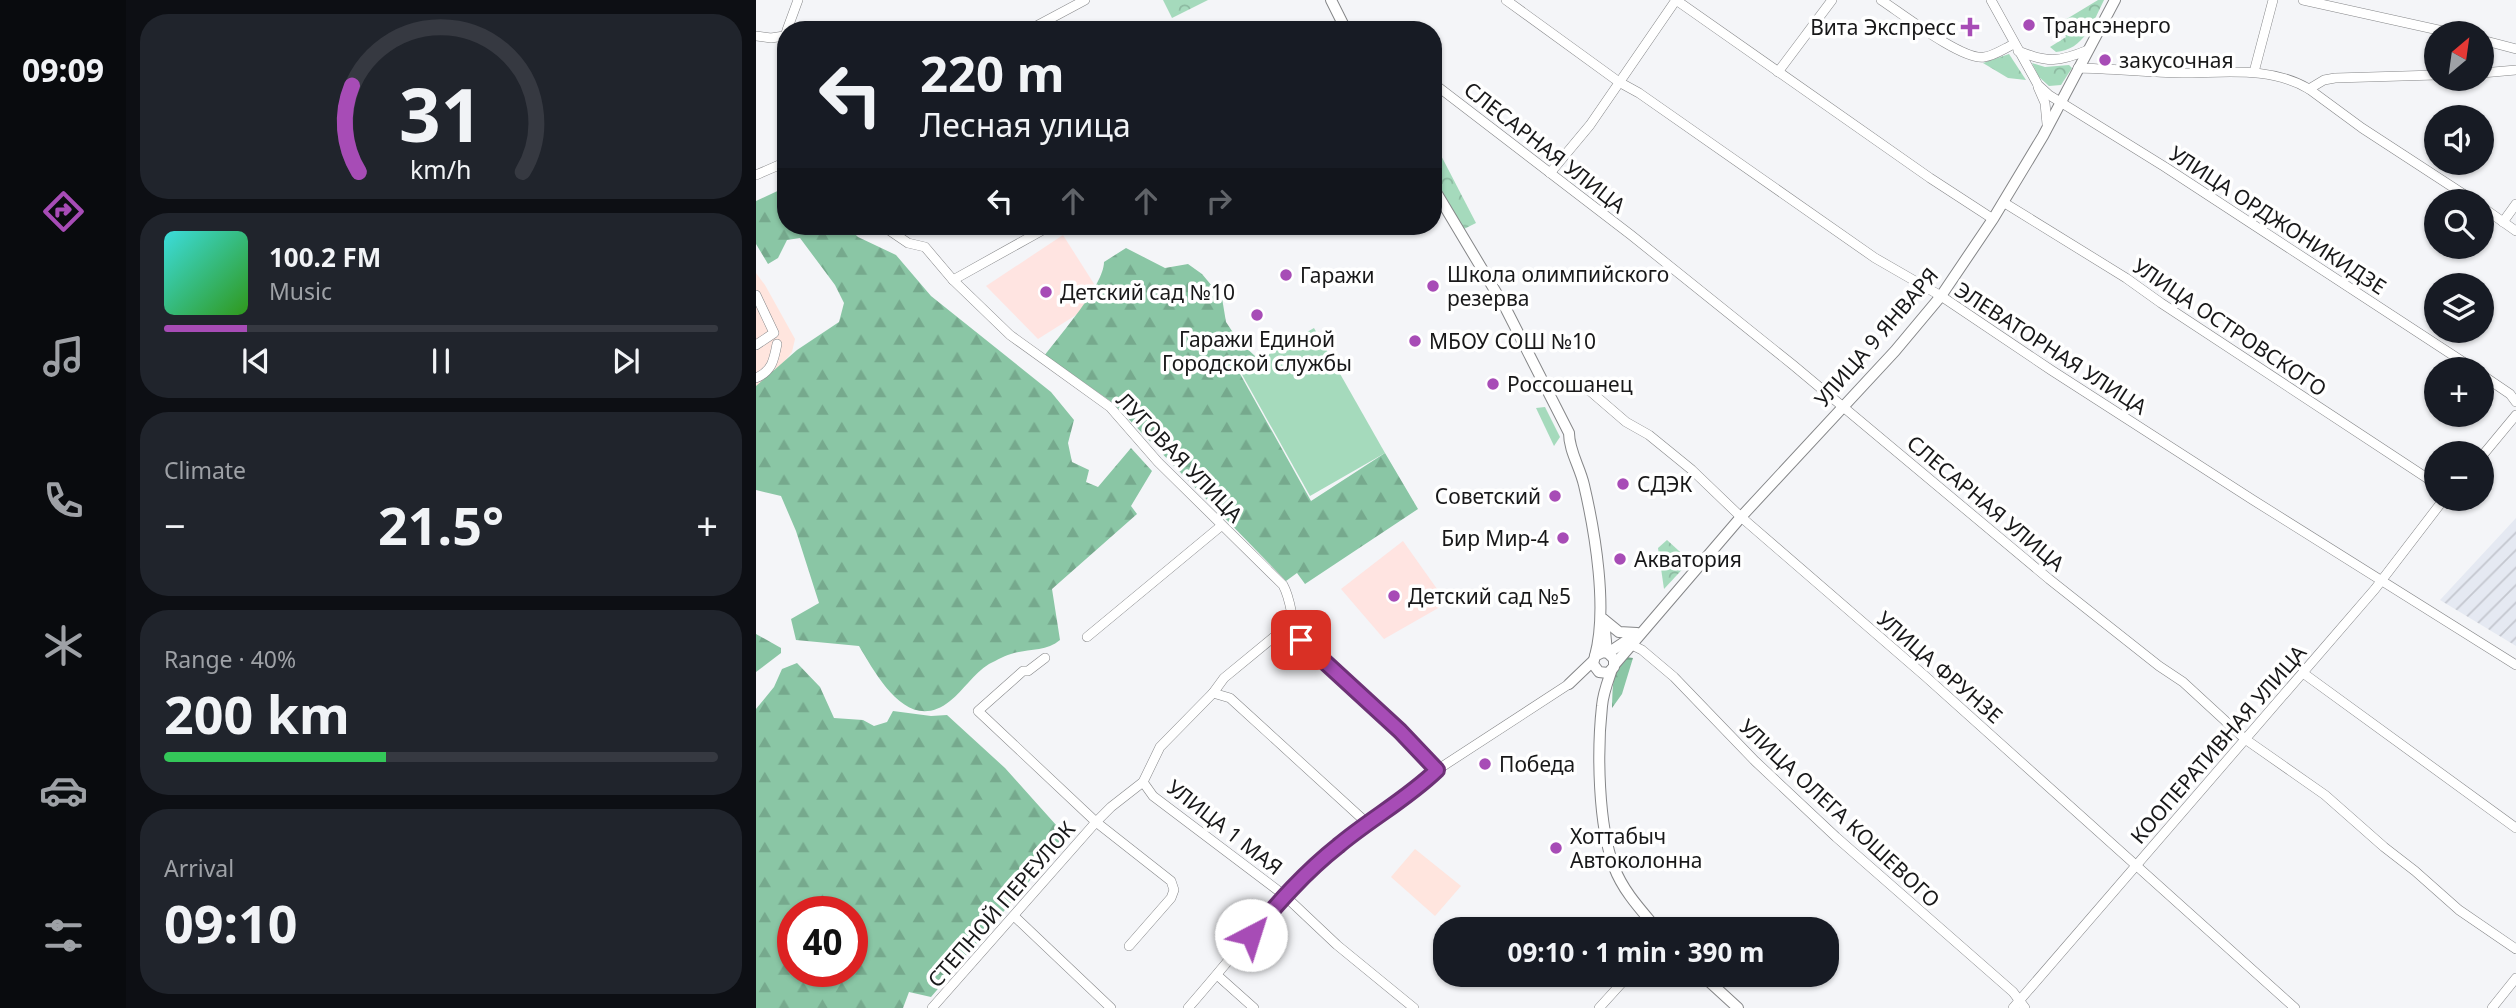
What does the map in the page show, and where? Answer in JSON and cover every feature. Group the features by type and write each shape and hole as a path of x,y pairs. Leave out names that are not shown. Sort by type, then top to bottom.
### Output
{"main road":[{"path":"1331,0 1342,21"},
{"name":"УЛИЦА 9 ЯНВАРЯ","path":"1614,666 1641,630 1842,406 1895,351 1941,296 1993,219 2043,136 2115,0"},
{"path":"1442,202 1506,309 1569,433 1569,441 1584,482 1608,652 1614,666 1602,705"},
{"path":"1601,607 1594,667 1604,674 1614,666"},
{"path":"1603,619 1619,632 1641,630"},
{"path":"1569,684 1594,658 1641,630"},
{"path":"1569,684 1599,672"},
{"path":"1599,672 1602,705 1602,795 1607,844 1615,869 1628,894 1647,917"},
{"path":"1715,987 1738,1008"}],"street":[{"path":"791,21 798,0"},
{"path":"1046,21 1085,0"},
{"name":"ЭЛЕВАТОРНАЯ УЛИЦА","path":"1506,0 1619,82 1639,93 1875,258 1941,296 2051,370 2516,665"},
{"path":"1550,173 1574,147 1676,0 1993,219"},
{"path":"1778,72 1832,0"},
{"path":"1881,0 1934,36 1974,57 1986,58 2016,47 2049,61 2062,60 2088,50"},
{"path":"1991,0 2038,85 2045,103 2047,124"},
{"path":"2254,72 2273,0"},
{"path":"2303,0 2424,27"},
{"path":"756,36 777,37"},
{"path":"2494,43 2516,48"},
{"path":"2078,68 2182,73 2254,72 2292,80 2455,189"},
{"path":"2494,72 2516,70"},
{"path":"2309,89 2324,80 2335,78 2424,75"},
{"name":"УЛИЦА ОРДЖОНИКИДЗЕ","path":"2038,85 2060,103 2165,167 2456,357"},
{"name":"СЛЕСАРНАЯ УЛИЦА","path":"1442,90 1761,339 2049,579 2183,682 2245,740 2325,795 2384,847 2416,870 2459,910 2516,949"},
{"path":"756,175 777,166"},
{"name":"УЛИЦА ОСТРОВСКОГО","path":"2003,202 2126,278 2424,476"},
{"path":"2503,222 2516,204"},
{"path":"2494,216 2516,231"},
{"name":"ЛУГОВАЯ УЛИЦА","path":"896,235 908,243 925,247 953,280 1010,335 1110,407 1158,462 1283,585 1290,597 1294,628"},
{"path":"953,280 1034,235"},
{"path":"756,295 774,332 756,345"},
{"path":"756,378 765,374 773,363 777,344"},
{"name":"УЛИЦА ФРУНЗЕ","path":"1545,383 1570,383 1590,391 1626,422 1649,435 1692,470 1741,517 2137,864 2295,1008"},
{"path":"2494,383 2510,394 2516,402"},
{"path":"2494,442 2516,415"},
{"name":"КООПЕРАТИВНАЯ УЛИЦА","path":"2013,1008 2023,1004 2137,864 2381,581 2435,511"},
{"path":"1087,637 1221,526"},
{"path":"1294,628 1316,656 1400,731 1437,770"},
{"name":"СТЕПНОЙ ПЕРЕУЛОК","path":"932,1008 1096,822 1143,782 1160,747 1213,693 1224,678 1275,636 1294,628"},
{"name":"УЛИЦА ОЛЕГА КОШЕВОГО","path":"1630,644 1642,650 1674,677 1755,761 1836,837 2023,1004"},
{"name":"СТЕПНОЙ ПЕРЕУЛОК","path":"1045,658 1016,676 978,710 1045,777 1096,822 1171,881 1174,890 1171,898 1129,946"},
{"path":"2303,673 2516,828"},
{"path":"1188,1008 1284,895 1324,858 1421,786 1437,770 1569,684"},
{"path":"1213,693 1230,698 1368,824"},
{"name":"УЛИЦА 1 МАЯ","path":"1143,782 1153,796 1284,895 1337,945 1415,1008"},
{"path":"1014,916 1111,1008"},
{"path":"1217,975 1254,1008"},
{"path":"2492,1008 2516,978"},
{"path":"1599,1008 1618,987"}],"shaded area":[{"name":"Детский сад №10","path":"1063,235 1103,298 1038,339 986,286"},
{"path":"756,273 795,339 792,352 756,397"},
{"path":"2516,518 2516,646 2440,600"},
{"name":"Детский сад №5","path":"1403,541 1447,603 1384,639 1341,589"},
{"path":"1415,849 1461,886 1435,916 1391,877"}],"green space":[{"path":"1163,0 1208,0 1172,18"},
{"path":"2098,0 2104,0 2081,40 2066,50 2056,52 2050,47 2066,37 2060,23"},
{"path":"2009,54 2026,80 2008,78 1983,63"},
{"path":"2032,63 2045,67 2069,65 2072,68 2061,85 2049,86 2039,77"},
{"path":"1442,157 1476,223 1464,229 1442,192"},
{"path":"777,191 777,235 856,235 896,255 931,296 1051,392 1074,420 1068,443 1072,462 1089,470 1086,482 1098,487 1131,448 1152,471 1131,506 1137,514 1052,589 1060,640 1044,648 1011,654 989,664 950,701 935,710 921,711 896,698 859,646 796,640 791,619 819,603 796,531 781,496 756,490 756,386 797,350 839,322 844,303 835,285 800,238 787,240 778,258 768,264 756,244 756,201"},
{"path":"1126,248 1165,268 1188,264 1202,274 1222,298 1226,322 1238,340 1256,357 1239,372 1311,501 1385,453 1418,509 1305,584 1297,573 1286,581 1113,403 1045,355 1089,296 1102,272 1104,262"},
{"path":"1314,328 1385,453 1310,496 1240,371"},
{"path":"1545,407 1560,437 1554,446 1536,408"},
{"path":"1667,540 1690,561 1664,589 1658,548"},
{"path":"756,634 781,648 781,653 756,672"},
{"path":"1626,657 1633,658 1622,694 1612,708 1615,674"},
{"path":"797,663 820,687 834,718 863,720 874,726 887,722 893,711 931,716 947,715 1005,768 1065,835 1060,845 931,997 909,992 903,1008 756,1008 756,709 774,687 782,669"}],"place":[{"name":"Трансэнерго","path":"2029,25"},
{"name":"Вита Экспресс","path":"1970,27"},
{"name":"закусочная","path":"2105,60"},
{"name":"Гаражи","path":"1286,275"},
{"name":"Школа олимпийского резерва","path":"1433,286"},
{"name":"Детский сад №10","path":"1046,292"},
{"name":"Гаражи Единой Городской службы","path":"1257,315"},
{"name":"МБОУ СОШ №10","path":"1415,341"},
{"name":"Россошанец","path":"1493,384"},
{"name":"СДЭК","path":"1623,484"},
{"name":"Советский","path":"1555,496"},
{"name":"Бир Мир-4","path":"1563,538"},
{"name":"Акватория","path":"1620,559"},
{"name":"Детский сад №5","path":"1394,596"},
{"name":"Победа","path":"1485,764"},
{"name":"Хоттабыч Автоколонна","path":"1556,848"}],"route":[{"path":"1251,935 1284,895 1324,858 1421,786 1437,770 1400,731 1301,640"}]}
